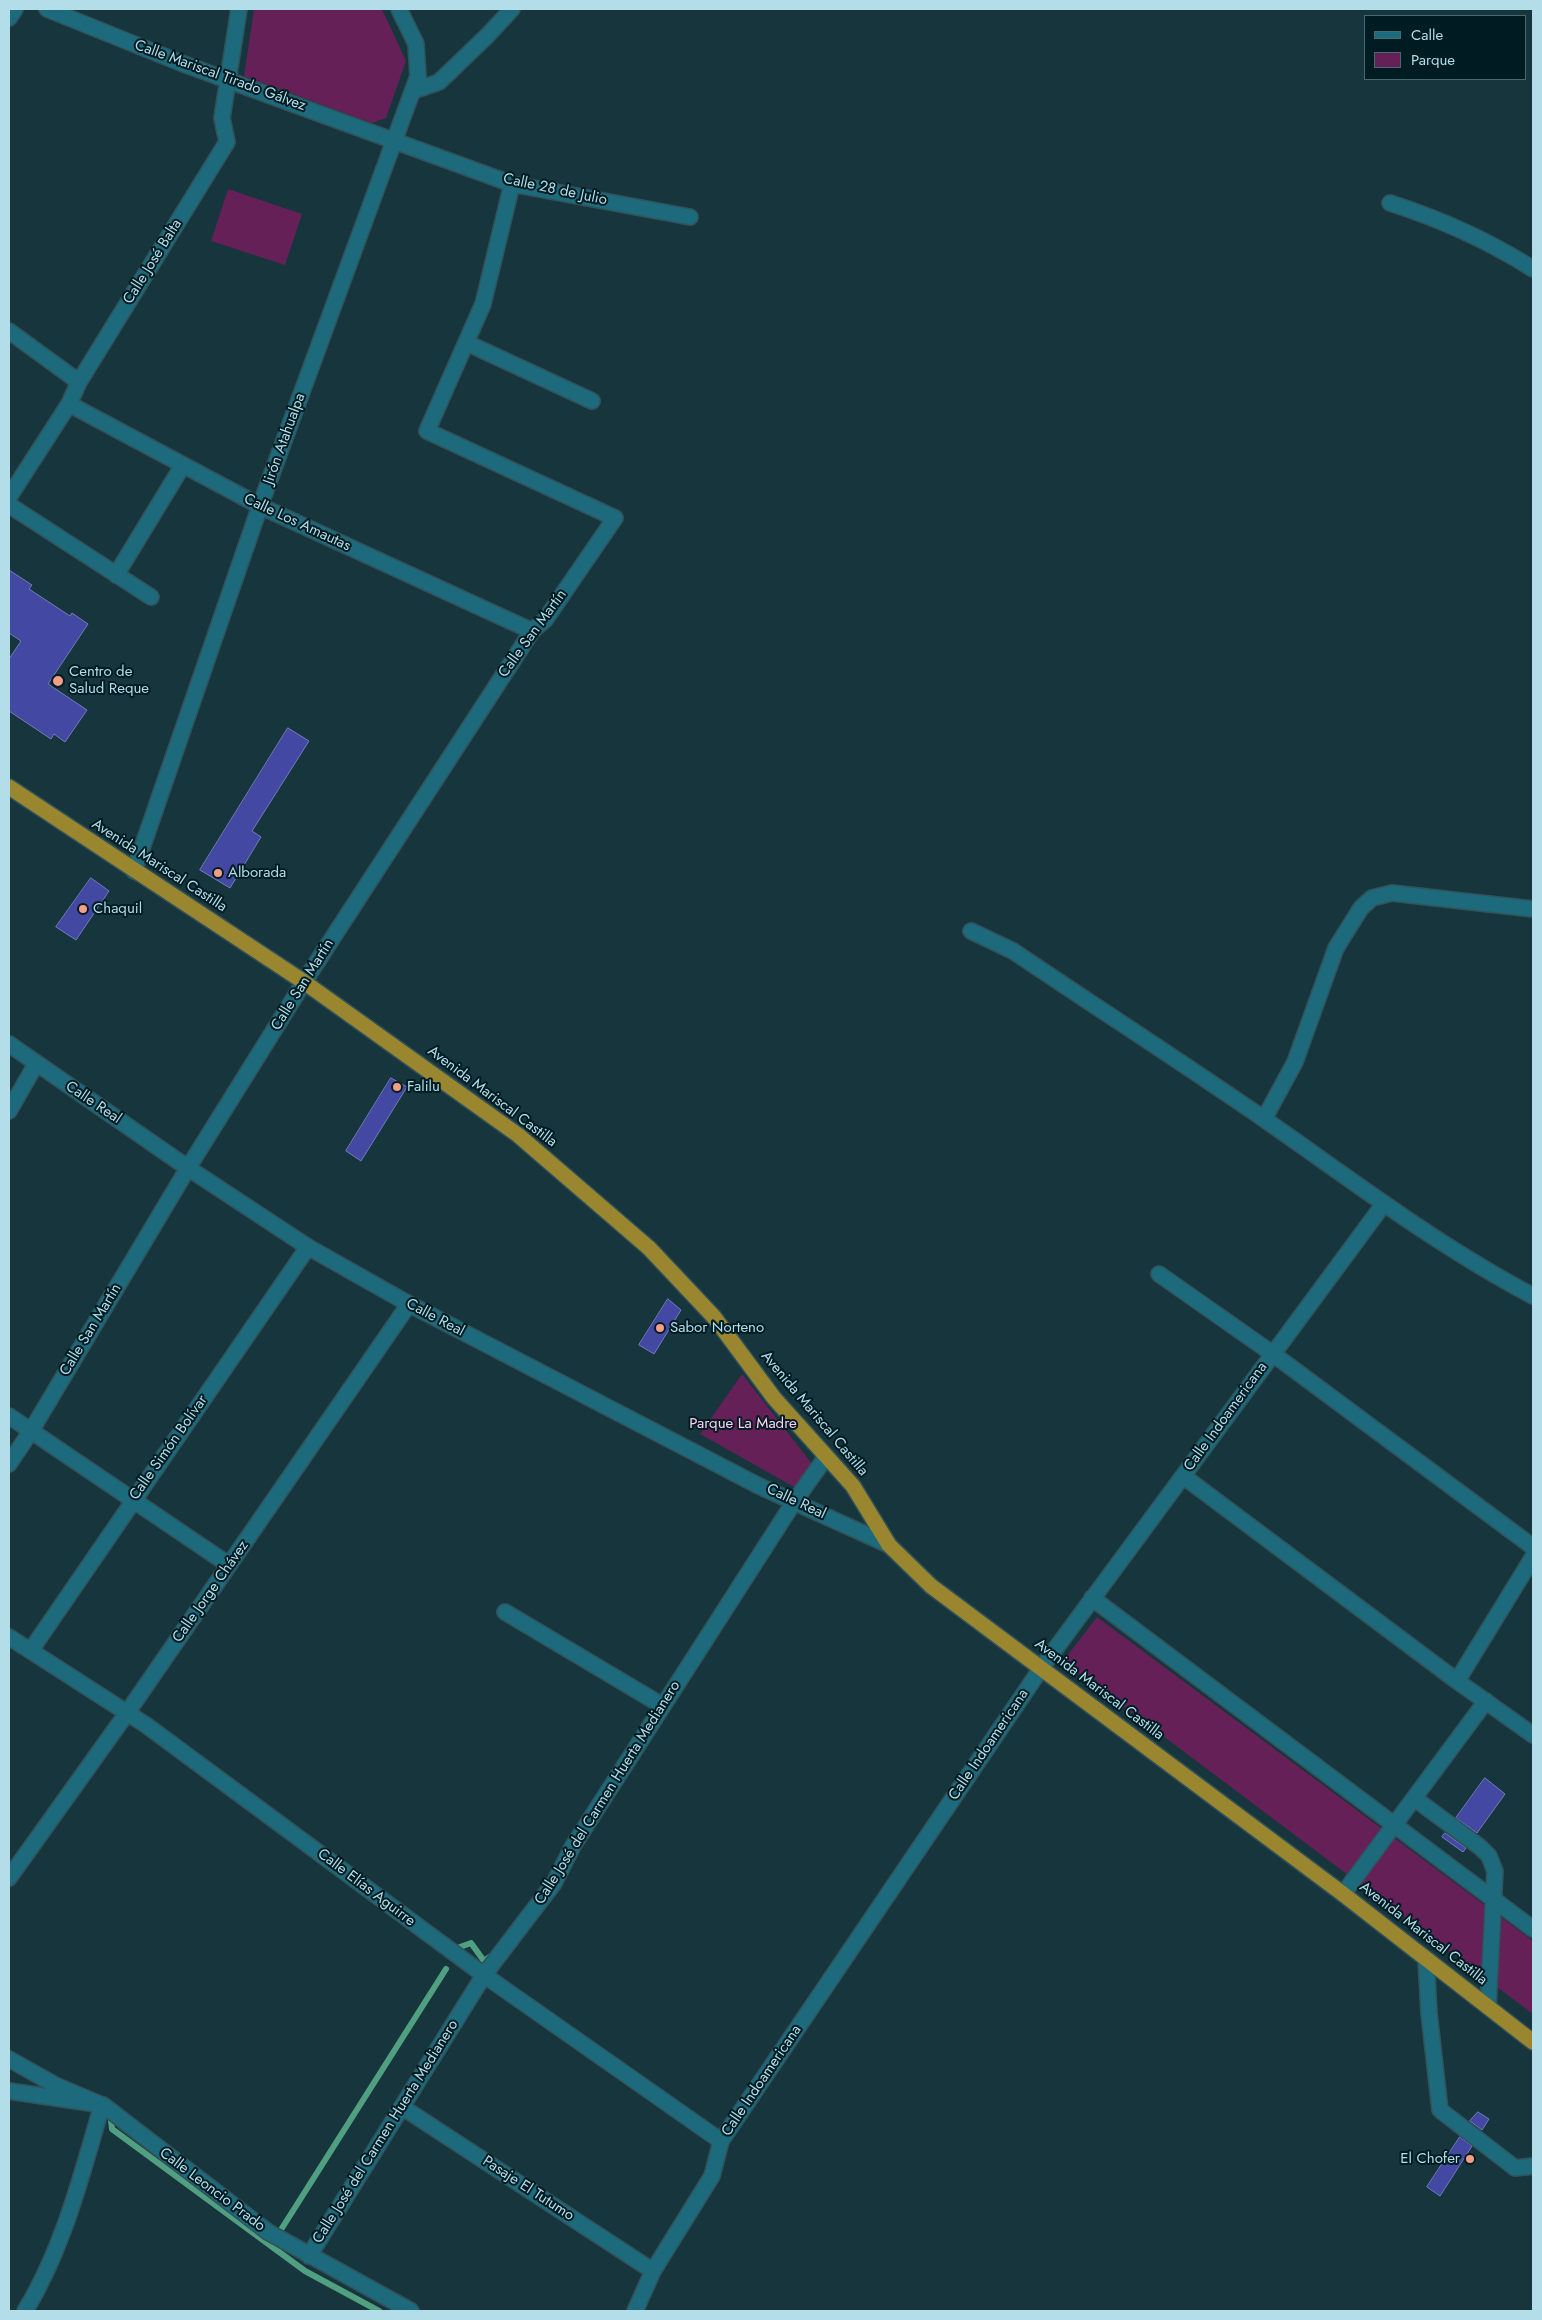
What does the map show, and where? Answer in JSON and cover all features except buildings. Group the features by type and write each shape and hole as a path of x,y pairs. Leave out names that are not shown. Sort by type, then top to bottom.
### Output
{"highway":[{"name":"Avenida Mariscal Castilla","path":"9,787 304,982 518,1135 649,1248 714,1317 774,1398 853,1486 889,1545 931,1586 984,1628 1042,1667 1343,1894 1533,2042"}],"street":[{"path":"9,18 15,9"},
{"name":"Calle Mariscal Tirado Gálvez","path":"47,9 181,63 395,141"},
{"name":"Calle José Balta","path":"9,497 69,404 79,382 227,142 222,118 239,9"},
{"name":"Jirón Atahualpa","path":"134,871 260,506 418,76 416,44 399,9"},
{"path":"413,91 439,82 482,42 512,9"},
{"name":"Calle 28 de Julio","path":"395,141 512,184 690,217"},
{"path":"512,184 483,304 467,343 592,401"},
{"path":"1390,203 1440,221 1506,251 1533,269"},
{"path":"9,331 79,382"},
{"name":"Calle San Martín","path":"9,1464 31,1431 188,1168 304,982 532,631 545,620 615,518 427,432 467,343"},
{"name":"Calle Los Amautas","path":"69,404 260,506 532,631"},
{"path":"116,575 182,465"},
{"path":"9,505 151,597"},
{"path":"1264,1119 1295,1062 1336,948 1361,908 1372,898 1392,893 1533,909"},
{"path":"971,931 1012,951 1264,1119 1384,1205 1458,1254 1533,1296"},
{"name":"Calle Real","path":"9,1044 188,1168 308,1247 409,1304 794,1502 889,1545"},
{"path":"9,1111 36,1064"},
{"name":"Calle Indoamericana","path":"635,2311 653,2271 712,2176 722,2141 1042,1667 1384,1205"},
{"name":"Calle Simón Bolívar","path":"31,1650 132,1500 308,1247"},
{"path":"1159,1274 1273,1354 1533,1547"},
{"name":"Calle Jorge Chávez","path":"9,1878 127,1713 409,1304"},
{"path":"9,1416 229,1565"},
{"name":"Calle José del Carmen Huerta Medianero","path":"309,2256 484,1975 554,1883 574,1846 663,1706 794,1502 826,1457"},
{"path":"1183,1476 1457,1681 1533,1734"},
{"path":"1457,1681 1533,1557"},
{"path":"1092,1598 1393,1826 1533,1929"},
{"path":"505,1612 663,1706"},
{"name":"Calle Elías Aguirre","path":"9,1637 127,1713 235,1790 484,1975 722,2141"},
{"path":"1343,1894 1486,1701"},
{"path":"1414,1798 1480,1847 1489,1856 1495,1871 1488,2007"},
{"path":"1426,1959 1429,2013 1440,2110 1515,2168 1533,2166"},
{"path":"9,2059 57,2086 102,2105 81,2178 62,2230 46,2272 25,2311"},
{"name":"Calle Leoncio Prado","path":"9,2091 102,2105 268,2232 411,2311"},
{"name":"Pasaje El Tutumo","path":"402,2107 653,2271"}],"green space":[{"path":"254,9 382,9 406,61 386,118 372,123 244,76"},
{"path":"228,189 302,214 285,265 211,241"},
{"name":"Parque La Madre","path":"742,1374 813,1465 794,1487 700,1434"},
{"path":"1097,1617 1533,1941 1533,2014 1063,1661"}],"waterway":[{"path":"460,1947 471,1943 484,1961 491,1956"},
{"path":"277,2236 446,1969"},
{"path":"110,2112 112,2129 305,2271 379,2311"}],"place":[{"name":"Centro de Salud Reque","path":"58,681"},
{"name":"Alborada","path":"218,873"},
{"name":"Chaquil","path":"83,909"},
{"name":"Falilu","path":"397,1087"},
{"name":"Sabor Norteno","path":"660,1328"},
{"name":"El Chofer","path":"1470,2159"}]}
